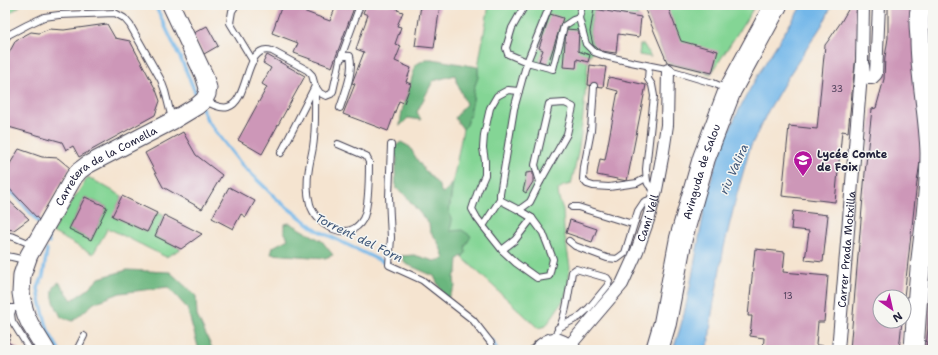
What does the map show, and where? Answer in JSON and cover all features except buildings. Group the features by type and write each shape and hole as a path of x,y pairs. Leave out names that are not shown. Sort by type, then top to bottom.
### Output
{"highway":[{"name":"Avinguda de Salou","path":"657,350 665,323 681,238 702,165 730,90 776,5"}],"main road":[{"path":"171,5 204,74 208,88 207,94 201,103"},
{"path":"921,5 919,17 927,46 920,60 929,135 930,174"},
{"path":"925,5 927,46 933,93"},
{"name":"Carretera de la Comella","path":"46,350 26,315 18,307 22,275 27,261 74,177 87,165 172,121 201,103"},
{"path":"914,350 918,286 933,146"}],"street":[{"name":"Carrer Prada Motxilla","path":"838,350 862,63 863,5"},
{"path":"862,63 864,74 868,78 872,78 876,74 879,5"},
{"name":"Camí Vell","path":"536,350 546,340 563,340 622,284 637,251 649,217 655,194 667,125 668,70"}],"lane":[{"path":"236,5 232,11 230,23 252,61"},
{"path":"525,5 512,28 506,48 508,54 553,70 564,26 579,18"},
{"path":"483,226 500,200 514,109 527,62 550,5"},
{"path":"582,5 579,18 586,44 594,52 605,56 668,70 713,83 730,90"},
{"path":"315,86 320,93 326,96 331,94 340,60 359,8"},
{"path":"5,39 8,35 44,17 115,13 124,18 130,24 161,80 172,121"},
{"path":"201,103 223,107 228,107 234,104 239,97 252,61 257,54 264,50 272,51 307,70 312,75 315,86 316,107 314,147 308,170 307,188 310,204 313,212 323,224 334,230 344,232 356,228 366,211 369,162 366,156 338,144"},
{"path":"340,60 342,57 348,55 350,56 351,60 350,73 340,108"},
{"path":"569,241 574,246 607,258 617,259 625,254 638,211 644,202 655,194 647,184 646,178 654,96 652,85 648,78 649,66"},
{"path":"281,153 315,86"},
{"path":"594,86 591,131 583,180 587,184 593,186 609,187 637,183 646,178"},
{"path":"500,200 532,218 543,233 553,259 549,276 537,278 516,263 502,250 477,218 472,209 485,175 483,148 484,135 490,108 497,96 508,90 519,90"},
{"path":"519,210 530,202 566,134 573,107 565,103 549,104 535,165 540,182"},
{"path":"391,145 389,197 391,238 389,265 422,280 473,320 491,343 492,350"},
{"path":"572,207 578,207 629,223 635,221"},
{"path":"502,250 515,240 532,218"},
{"path":"5,235 14,237 35,246"},
{"path":"5,256 27,261"},
{"path":"576,269 607,278 609,281 608,285 589,308 579,316 563,340 564,316 572,272 576,269"},
{"path":"5,308 18,307"},
{"path":"18,307 11,314 12,321 30,350"},
{"path":"77,350 84,336"}],"green space":[{"path":"5,5 21,5 5,17"},
{"path":"489,5 634,5 638,17 594,10 590,34 596,47 590,55 588,62 582,123 575,169 571,184 563,186 558,190 559,199 563,209 564,230 570,267 568,288 564,299 546,326 538,328 462,257 466,253 450,231 449,212 453,181 463,129 467,125 473,100 474,88 478,77 478,67"},
{"path":"643,5 755,5 711,74 667,62"},
{"path":"640,45 644,45 651,57 639,55"},
{"path":"426,59 478,67 478,77 474,88 473,100 467,125 463,129 455,118 466,104 455,75 433,81 417,112 421,120 408,118 400,126 402,111 415,65"},
{"path":"401,142 410,147 423,168 438,184 442,193 447,190 453,181 449,212 452,221 450,231 462,230 471,236 465,247 466,253 458,259 457,271 454,277 455,287 447,299 441,291 434,276 406,264 401,256 414,255 434,261 444,259 437,240 430,231 429,224 404,194 396,188 395,170 397,159 394,153 394,147"},
{"path":"88,177 122,196 113,216 147,232 157,213 164,215 155,236 181,249 166,257 108,228 93,254 52,232","holes":["85,197 107,207 91,240 69,229"]},
{"path":"290,223 322,241 333,255 325,258 271,254 273,247 288,239 284,231 284,224"},
{"path":"127,270 170,272 196,296 197,316 213,350 199,350 187,308 168,287 120,293 94,303 73,321 61,317 53,299 53,290 59,282 72,300 87,290 99,278"}],"water":[{"name":"riu Valira","path":"801,5 832,5 824,22 768,111 750,148 724,247 712,313 709,342 706,350 673,350 689,293 704,213 715,167 741,105"}],"waterway":[{"name":"Torrent del Forn","path":"155,5 198,99"},
{"name":"Torrent del Forn","path":"202,108 207,120 241,164 280,202 317,230 389,265"},
{"path":"5,188 17,197 40,224"},
{"path":"47,234 49,243"},
{"path":"47,250 43,276 38,288 48,331 59,350"},
{"name":"Torrent del Forn","path":"492,340 497,350"}],"place":[{"name":"Lycée Comte de Foix","path":"803,177"}]}
